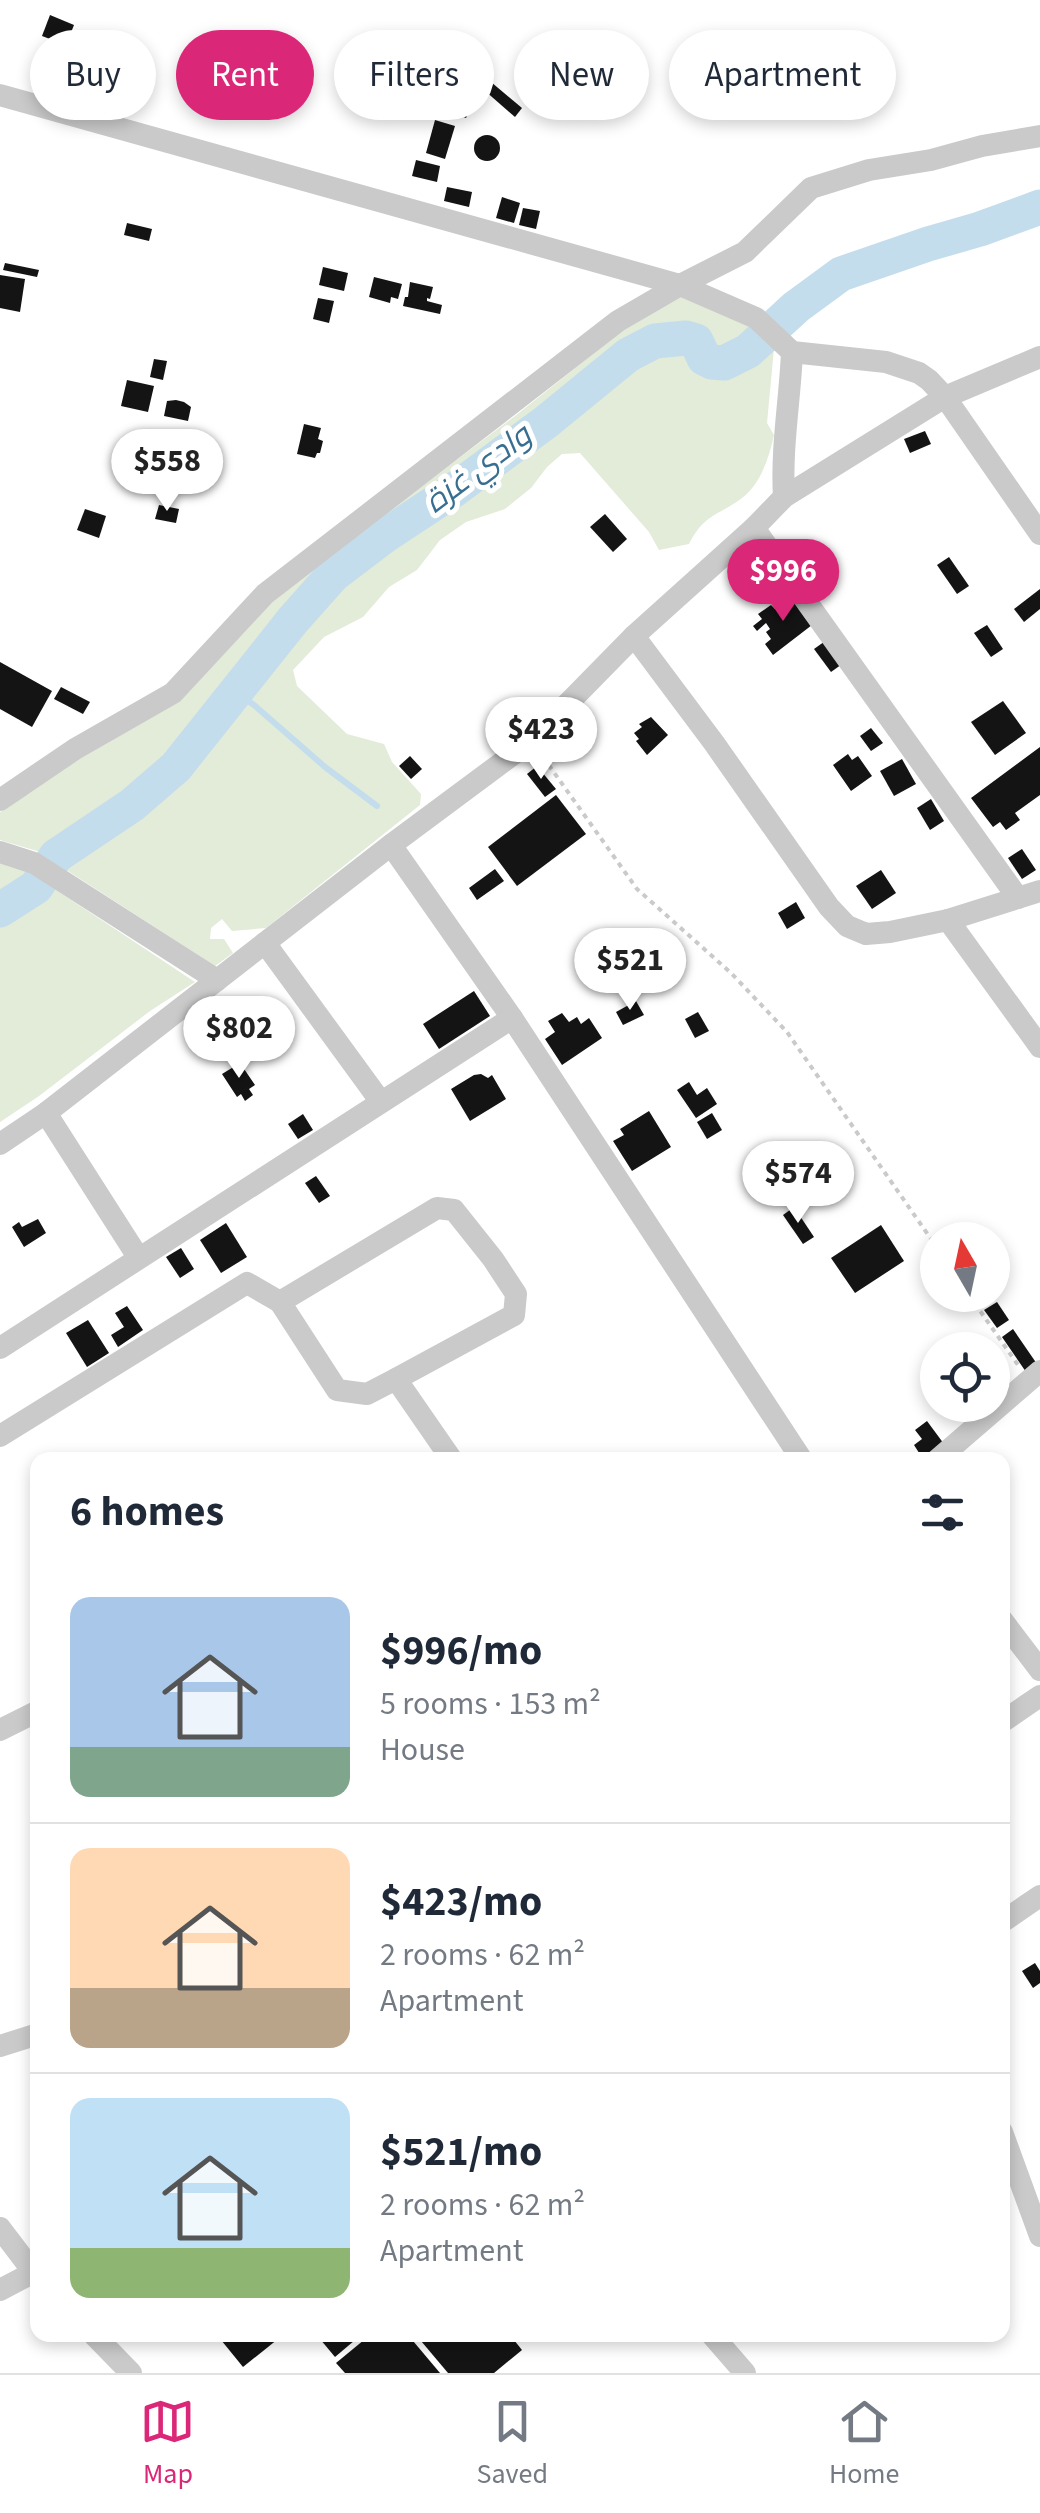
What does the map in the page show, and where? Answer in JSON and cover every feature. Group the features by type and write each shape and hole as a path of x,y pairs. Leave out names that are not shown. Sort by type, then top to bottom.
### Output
{"street":[{"path":"0,95 680,285 756,318 788,347 886,362 919,372 945,397 1040,534"},
{"path":"0,800 75,748 173,693 265,594 618,321 744,252 811,188 870,170 1040,136"},
{"path":"784,496 782,454 789,408 788,347"},
{"path":"0,1144 46,1113 391,845 532,741 634,636 784,496 945,397 1040,357"},
{"path":"634,636 829,907 847,926 866,934 890,932 948,920 1029,894 754,528"},
{"path":"391,845 512,1018 797,1452"},
{"path":"0,852 34,864 217,980"},
{"path":"948,920 1040,1047"},
{"path":"264,943 381,1102"},
{"path":"0,1348 512,1018"},
{"path":"46,1113 138,1257"},
{"path":"0,1436 246,1283 280,1302 337,1390 367,1394 514,1315 516,1294 454,1210 437,1208 280,1302"},
{"path":"946,1452 1034,1376"},
{"path":"396,1379 446,1452"},
{"path":"1010,1630 1039,1667"},
{"path":"1010,1717 1040,1696"},
{"path":"0,1730 30,1715"},
{"path":"1010,1917 1040,1896"},
{"path":"0,2046 30,2037"},
{"path":"1010,2144 1040,2178"},
{"path":"1010,2152 1040,2236"},
{"path":"0,2228 30,2266"},
{"path":"0,2290 30,2276"},
{"path":"101,2342 131,2373"},
{"path":"718,2342 745,2373"}],"path":[{"path":"532,741 637,889 731,972 787,1032 920,1223"},
{"path":"983,1312 1034,1376"}],"green space":[{"path":"681,296 746,324 774,348 767,423 774,435 763,470 749,492 706,521 689,544 659,550 649,532 580,453 562,454 505,509 466,522 440,540 417,570 389,587 363,617 324,637 293,670 297,686 347,734 384,744 392,762 421,794 420,805 266,928 232,931 222,919 211,928 210,939 224,939 233,953 215,966 37,851 0,840 0,812 79,758 334,552 622,331"},
{"path":"0,862 29,872 195,982 0,1122"}],"building":[{"path":"50,15 74,25 72,30 44,30"},
{"path":"494,85 514,101 514,116 494,99"},
{"path":"435,120 455,126 445,159 426,153"},
{"path":"487,135 496,139 500,148 496,157 487,161 478,157 474,148 478,139"},
{"path":"416,160 440,166 437,182 412,176"},
{"path":"447,187 472,192 469,207 444,201"},
{"path":"502,197 520,203 514,223 496,218"},
{"path":"523,208 540,211 536,229 519,225"},
{"path":"127,223 152,229 149,241 124,235"},
{"path":"5,263 39,270 37,277 3,270"},
{"path":"323,267 348,273 344,291 319,285"},
{"path":"0,275 25,279 20,312 0,308"},
{"path":"374,277 402,284 398,299 391,297 390,303 369,297"},
{"path":"410,282 433,287 427,301 442,305 440,314 403,306"},
{"path":"318,298 334,301 329,323 313,319"},
{"path":"154,359 167,361 163,380 150,377"},
{"path":"127,380 154,386 148,412 121,406"},
{"path":"176,400 191,407 188,421 164,416 167,401"},
{"path":"304,424 321,428 318,439 323,441 315,458 297,454"},
{"path":"925,431 931,444 910,453 904,439"},
{"path":"159,505 179,509 176,523 155,519"},
{"path":"85,509 106,516 99,538 77,530"},
{"path":"605,514 627,539 613,552 590,527"},
{"path":"949,557 969,586 957,594 937,565"},
{"path":"1040,589 1040,609 1024,622 1014,609"},
{"path":"791,597 812,625 773,655 765,644 771,639 766,623 757,631 753,626 762,619 758,614 771,605 775,609"},
{"path":"987,625 1003,649 991,657 974,633"},
{"path":"828,639 845,662 831,672 814,649"},
{"path":"0,662 52,691 32,727 0,709"},
{"path":"61,687 90,702 83,714 54,699"},
{"path":"1003,701 1026,733 995,755 971,722"},
{"path":"651,717 668,735 647,755 634,733 642,727 639,724"},
{"path":"871,728 883,743 871,751 860,736"},
{"path":"1040,747 1040,795 1015,813 1020,820 1006,830 1000,822 993,827 971,798"},
{"path":"848,754 852,760 858,756 872,776 851,791 833,765"},
{"path":"410,756 422,769 411,779 399,766"},
{"path":"902,759 916,784 894,796 880,771"},
{"path":"537,766 556,789 545,797 527,774"},
{"path":"556,795 586,834 517,886 488,847"},
{"path":"931,799 944,821 930,830 917,808"},
{"path":"1022,849 1036,870 1022,879 1008,858"},
{"path":"495,869 504,881 477,900 469,888"},
{"path":"881,870 896,893 872,909 856,886"},
{"path":"796,902 805,918 787,929 778,913"},
{"path":"474,991 490,1016 439,1049 423,1024"},
{"path":"636,1001 644,1015 623,1025 616,1012"},
{"path":"698,1012 709,1031 695,1038 685,1019"},
{"path":"562,1013 569,1022 577,1017 581,1024 589,1018 602,1038 562,1065 545,1039 555,1032 548,1021"},
{"path":"240,1063 255,1085 249,1089 253,1095 245,1101 241,1094 237,1097 222,1074"},
{"path":"481,1074 488,1078 492,1075 506,1099 470,1121 451,1089"},
{"path":"689,1082 697,1095 707,1088 717,1104 696,1118 677,1090"},
{"path":"649,1111 671,1147 632,1171 613,1141 624,1135 620,1129"},
{"path":"712,1113 722,1130 707,1139 697,1122"},
{"path":"303,1114 313,1130 298,1139 288,1124"},
{"path":"316,1176 330,1196 319,1203 305,1183"},
{"path":"794,1207 814,1237 803,1244 783,1215"},
{"path":"38,1219 46,1233 24,1247 12,1227"},
{"path":"226,1223 247,1257 221,1273 200,1240"},
{"path":"881,1225 904,1261 855,1293 831,1258"},
{"path":"181,1248 194,1269 180,1278 166,1257"},
{"path":"127,1306 143,1330 118,1347 111,1335 124,1327 115,1313"},
{"path":"985,1312 1004,1312 1009,1320 997,1328"},
{"path":"88,1320 109,1353 87,1367 66,1333"},
{"path":"1013,1329 1037,1364 1026,1372 1010,1349 1009,1332"},
{"path":"928,1422 944,1444 933,1452 918,1452 914,1445 922,1439 915,1430"},
{"path":"1035,1963 1040,1983 1033,1988 1022,1971"},
{"path":"223,2342 274,2342 243,2367"},
{"path":"322,2342 353,2342 335,2357"},
{"path":"362,2342 414,2342 440,2373 345,2373 336,2363"},
{"path":"422,2342 516,2342 522,2350 494,2373 448,2373"}],"waterway":[{"name":"وادي غزة","path":"0,910 36,887 56,856 132,805 176,767 333,575 546,422 628,355 655,341 686,338 696,341 704,358 724,363 748,351 796,307 841,274 1040,207"},
{"path":"236,692 377,806"}]}
